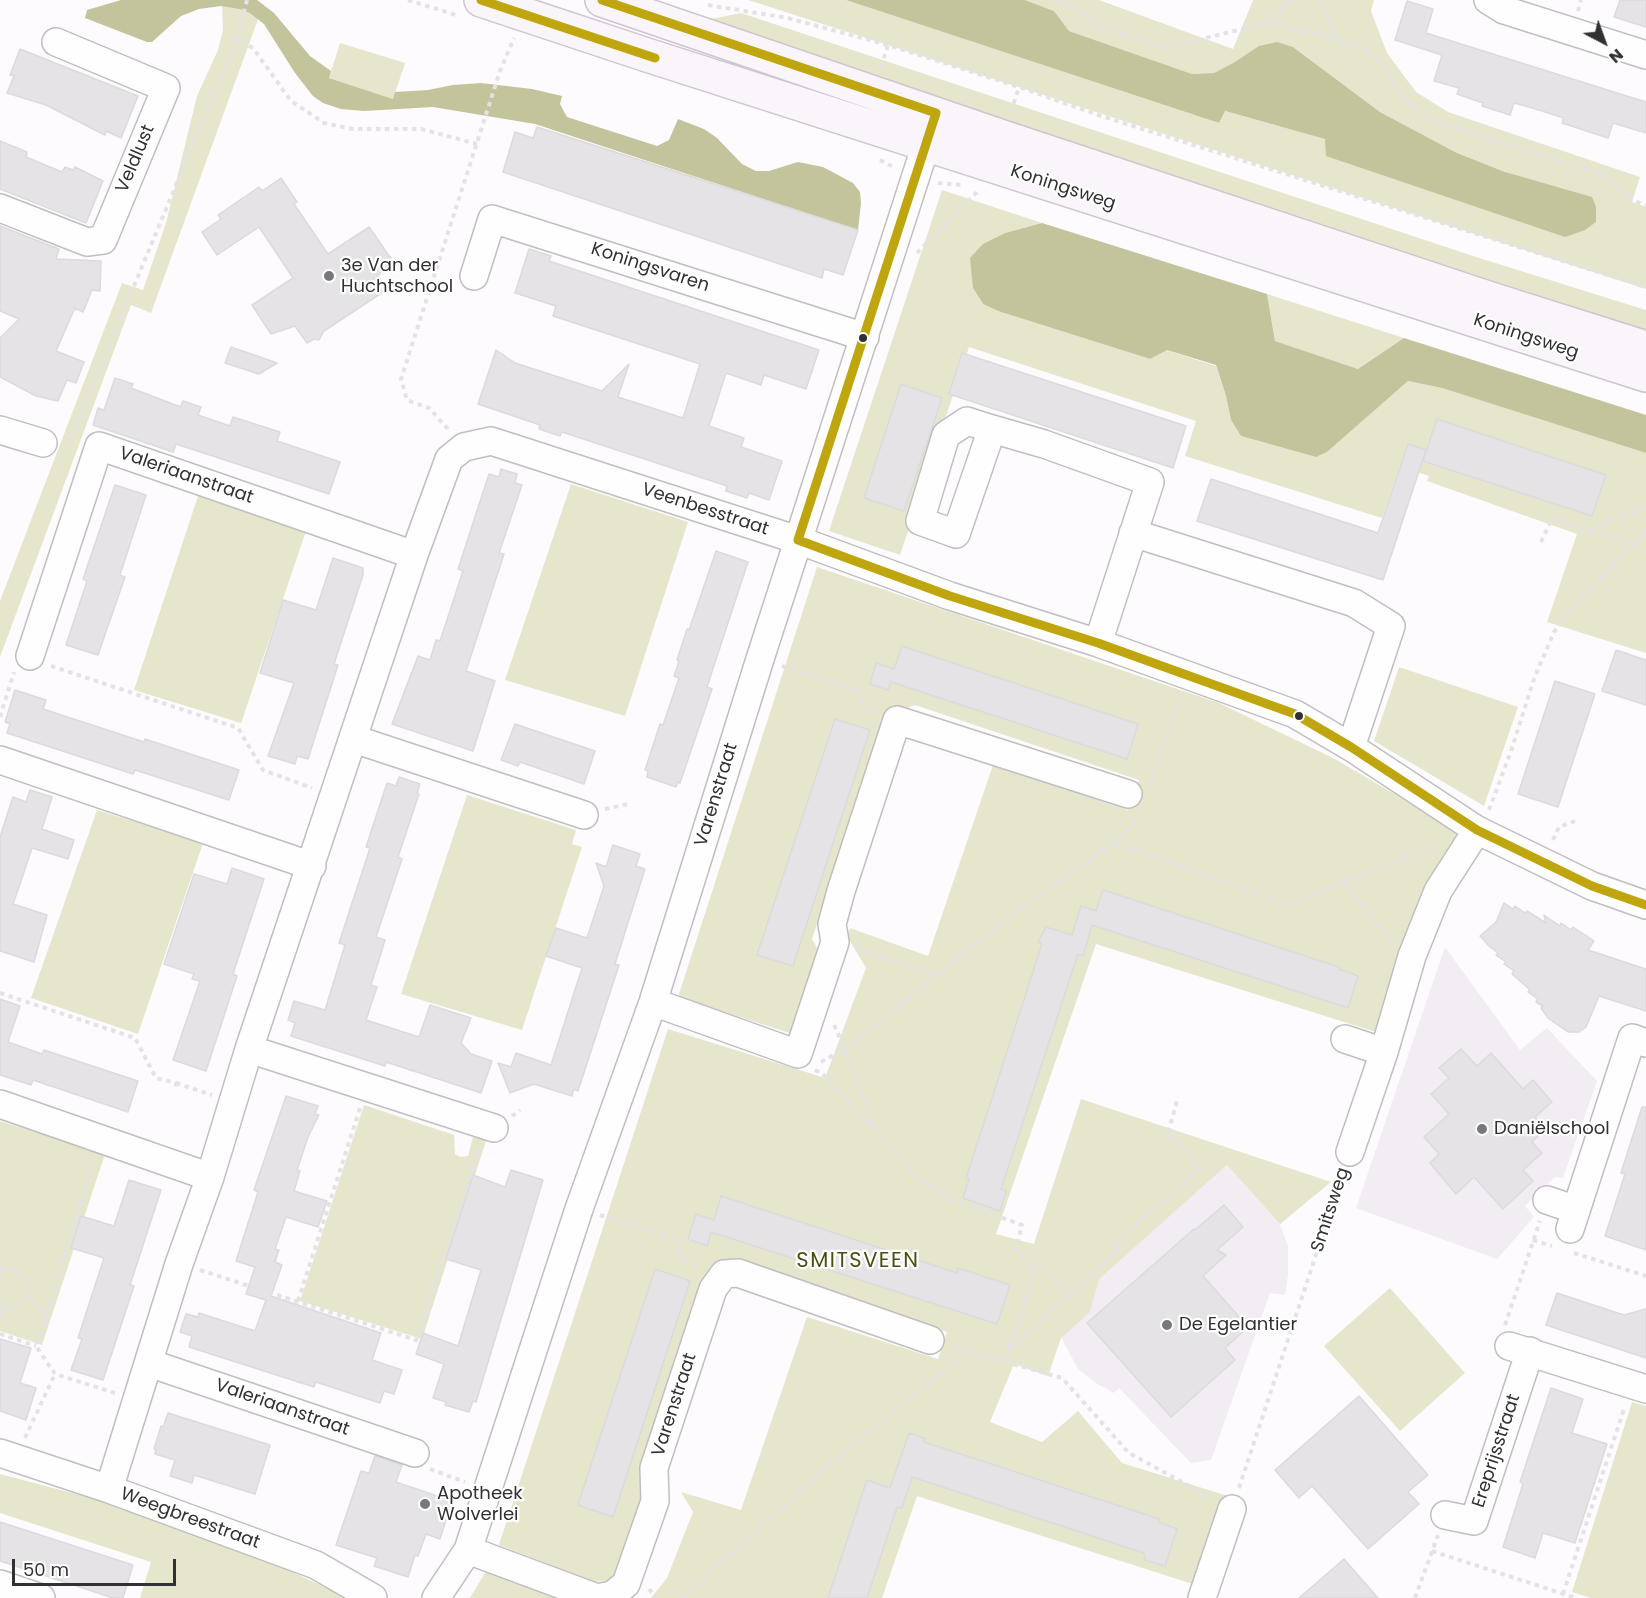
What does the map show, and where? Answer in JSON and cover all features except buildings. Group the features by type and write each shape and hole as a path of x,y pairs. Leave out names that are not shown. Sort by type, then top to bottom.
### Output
{"main road":[{"name":"Koningsweg","path":"481,0 650,56 932,128"},
{"name":"Koningsweg","path":"602,0 998,152 1646,375"},
{"name":"Koningsweg","path":"998,152 1494,300 1646,348"}],"street":[{"path":"585,33 596,0"},
{"path":"1488,0 1504,10 1646,55"},
{"name":"Veldlust","path":"0,208 87,242 103,240 166,88 56,42"},
{"name":"Varenstraat","path":"436,1598 468,1550 579,1209 653,1002 760,659 932,128"},
{"name":"Koningsvaren","path":"474,276 492,219 865,337"},
{"path":"992,429 1044,444 1150,482 1098,643"},
{"path":"0,430 55,445"},
{"name":"Veenbesstraat","path":"457,453 491,441 798,540 950,596 1098,643 1295,714 1351,747 1477,830 1592,886 1646,905"},
{"name":"Valeriaanstraat","path":"30,656 99,446 414,555"},
{"path":"109,1489 179,1263 210,1177 249,1049 414,555 457,453"},
{"path":"1133,533 1354,603 1391,626 1351,747"},
{"path":"653,1002 798,1054 835,942 832,924 897,720 1136,797"},
{"path":"354,739 584,815"},
{"path":"0,760 312,866"},
{"name":"Smitsweg","path":"1350,1152 1384,1052 1412,957 1438,891 1477,830"},
{"path":"1567,1235 1632,1038 1646,1043"},
{"path":"1345,1039 1384,1052"},
{"path":"249,1049 491,1127"},
{"path":"0,1104 210,1177"},
{"path":"1546,1200 1567,1235"},
{"path":"723,1274 738,1273 930,1340"},
{"name":"Varenstraat","path":"468,1550 597,1598 612,1595 626,1584 655,1501 654,1468 713,1289 723,1274"},
{"path":"1520,1348 1639,1386"},
{"name":"Ereprijsstraat","path":"1445,1515 1474,1521 1520,1348"},
{"name":"Valeriaanstraat","path":"149,1363 415,1452"},
{"name":"Weegbreestraat","path":"8,1455 109,1489 316,1565 374,1598"},
{"path":"1202,1598 1232,1509"},
{"path":"0,1584 41,1598"}],"path":[{"path":"96,456 55,445 237,39 247,0"},
{"path":"1057,0 1074,6 1099,26 1165,48 1267,23 1338,39 1368,51 1381,63 1408,103 1431,120 1606,176 1626,195 1646,207"},
{"path":"1267,23 1291,0"},
{"path":"1319,0 1338,39"},
{"path":"705,5 788,18 888,45 1095,114 1646,287"},
{"path":"457,453 429,408 407,400 401,379 500,71 516,34"},
{"path":"237,39 253,48 291,101 324,123 353,129 421,129 477,144"},
{"path":"912,258 989,180 1019,87"},
{"path":"1588,530 1646,506"},
{"path":"1541,542 1552,519 1634,544"},
{"path":"1113,843 1289,904 1477,830 1492,805 1535,676 1554,632 1570,610 1646,531"},
{"path":"0,717 16,667 30,656 40,663 237,728 263,770 335,796"},
{"path":"760,659 860,691 861,706 897,720"},
{"path":"876,1133 845,1049 1020,908 1113,843 1137,820 1136,797 1187,675"},
{"path":"1544,863 1559,827 1575,821"},
{"path":"1343,882 1383,931 1412,957"},
{"path":"835,942 936,975"},
{"path":"0,993 135,1038 156,1078 233,1102"},
{"path":"811,1068 823,1074 918,1178 954,1200 1022,1226 1016,1248 1034,1270"},
{"path":"298,1301 367,1087"},
{"path":"1010,1348 1117,1252 1113,1246 1200,1169 1168,1133 1178,1097"},
{"path":"179,1263 416,1340 491,1127"},
{"path":"36,1346 101,1140"},
{"name":"Smitsweg","path":"1232,1509 1350,1152"},
{"path":"1520,1348 1503,1332 1546,1200"},
{"path":"579,1209 681,1240 680,1260 723,1274"},
{"path":"1533,1240 1567,1235 1646,1276"},
{"path":"1005,1362 1034,1270 1041,1266 1068,1296"},
{"path":"0,1270 8,1269 23,1275 28,1284 27,1295 16,1306 2,1307 0,1320"},
{"path":"27,1295 46,1315"},
{"path":"0,1334 36,1346 55,1374 137,1400"},
{"path":"930,1340 1062,1378 1129,1453 1232,1509"},
{"path":"682,1598 859,1439 970,1352"},
{"path":"8,1455 55,1374"},
{"path":"1563,1594 1639,1386"},
{"path":"415,1452 419,1466 446,1476 464,1482 491,1480"},
{"path":"1415,1598 1445,1515"},
{"path":"1432,1551 1576,1598"}],"shaded area":[{"path":"121,0 257,0 274,13 310,56 331,71 329,78 393,99 395,92 428,90 453,85 481,83 532,89 562,96 560,104 567,117 657,146 669,140 678,119 704,129 717,138 742,164 756,171 769,171 798,162 823,167 853,183 860,192 858,230 535,124 433,107 364,111 341,109 323,103 313,96 295,73 264,24 250,13 240,9 221,6 199,9 181,16 152,42 85,18 87,10"},
{"path":"232,0 256,0 261,11 151,313 131,305 0,657 0,601 122,283 143,290 166,223 197,96 218,50 223,30 222,5"},
{"path":"748,0 846,0 1219,123 1224,111 1326,139 1505,172 1457,153 1380,112 1293,47 1235,62 1214,73 1192,74 1069,31 1054,11 1025,0 1099,0 1233,49 1253,0 1374,0 1371,11 1387,53 1416,92 1448,112 1640,177 1632,202 1646,207 1646,289"},
{"path":"846,0 1025,0 1054,11 1069,31 1192,74 1214,73 1259,46 1277,42 1293,47 1380,112 1457,153 1505,172 1592,197 1596,207 1596,222 1585,230 1565,237 1326,156 1325,139 1225,111 1219,123"},
{"path":"741,13 1473,256 1646,310 1646,340 701,21"},
{"path":"340,43 405,63 393,99 329,78"},
{"path":"942,190 1042,223 1005,233 983,244 973,288 983,304 998,311 1150,359 1166,350 1216,366 1231,420 1241,436 1316,457 1327,452 1408,381 1442,388 1646,453 1646,653 1547,622 1577,534 1427,481 1429,476 1400,466 1382,518 1185,456 1196,421 969,347 900,555 829,531"},
{"path":"1042,223 1267,294 1275,341 1358,369 1404,338 1646,415 1646,453 1442,388 1408,381 1327,452 1316,457 1241,436 1231,420 1216,365 1167,350 1150,359 998,311 983,304 973,288 970,258 983,244 1005,233"},
{"path":"1267,294 1404,338 1358,369 1275,341"},
{"path":"571,484 688,522 625,716 505,680"},
{"path":"199,493 307,528 241,723 134,690"},
{"path":"817,567 1219,703 1333,758 1463,834 1379,1033 1096,944 996,1234 1034,1244 1081,1099 1331,1182 1280,1224 1227,1165 1099,1279 1090,1312 1061,1338 1048,1376 1014,1364 990,1422 1042,1442 1078,1411 1122,1463 1228,1496 1199,1586 917,1496 882,1598 651,1598 667,1578 693,1512 681,1492 741,1510 807,1317 938,1359 947,1332 734,1263 718,1268 704,1279 641,1476 647,1491 618,1579 595,1582 499,1545 668,1029 825,1078 866,968 847,936 850,928 928,956 993,765 1128,810 1139,780 915,705 897,712 884,725 812,939 830,971 805,1038 678,997"},
{"path":"1399,667 1518,707 1484,806 1374,741"},
{"path":"467,795 576,830 572,844 582,847 522,1030 401,994"},
{"path":"97,810 203,843 138,1034 31,998"},
{"name":"Daniëlschool","path":"1445,947 1520,1050 1547,1028 1597,1081 1563,1178 1555,1177 1525,1206 1534,1217 1497,1259 1356,1208"},
{"path":"364,1105 454,1135 455,1154 461,1157 468,1156 474,1133 487,1138 422,1339 300,1301"},
{"path":"0,1121 105,1154 42,1345 0,1331"},
{"name":"De Egelantier","path":"1227,1165 1280,1224 1288,1246 1288,1275 1285,1295 1270,1293 1211,1460 1191,1463 1119,1388 1114,1393 1078,1369 1061,1337 1090,1312 1098,1279"},
{"path":"1390,1288 1465,1373 1400,1431 1324,1346"},
{"path":"1632,1402 1646,1406 1646,1598 1591,1598 1572,1592"},
{"path":"0,1474 167,1518 255,1554 347,1598 140,1598 151,1562 0,1513"},
{"path":"486,1571 556,1598 470,1598"}],"transit line":[{"path":"481,0 655,58"},
{"path":"602,0 936,113 798,540"},
{"path":"798,540 950,596 1098,643 1295,714 1351,747 1477,830 1592,886 1646,905"}],"place":[{"name":"3e Van der Huchtschool","path":"329,276"},
{"name":"Daniëlschool","path":"1482,1129"},
{"name":"De Egelantier","path":"1167,1325"},
{"name":"Apotheek Wolverlei","path":"425,1504"}],"district":[{"name":"SMITSVEEN","path":"858,1262"}]}
